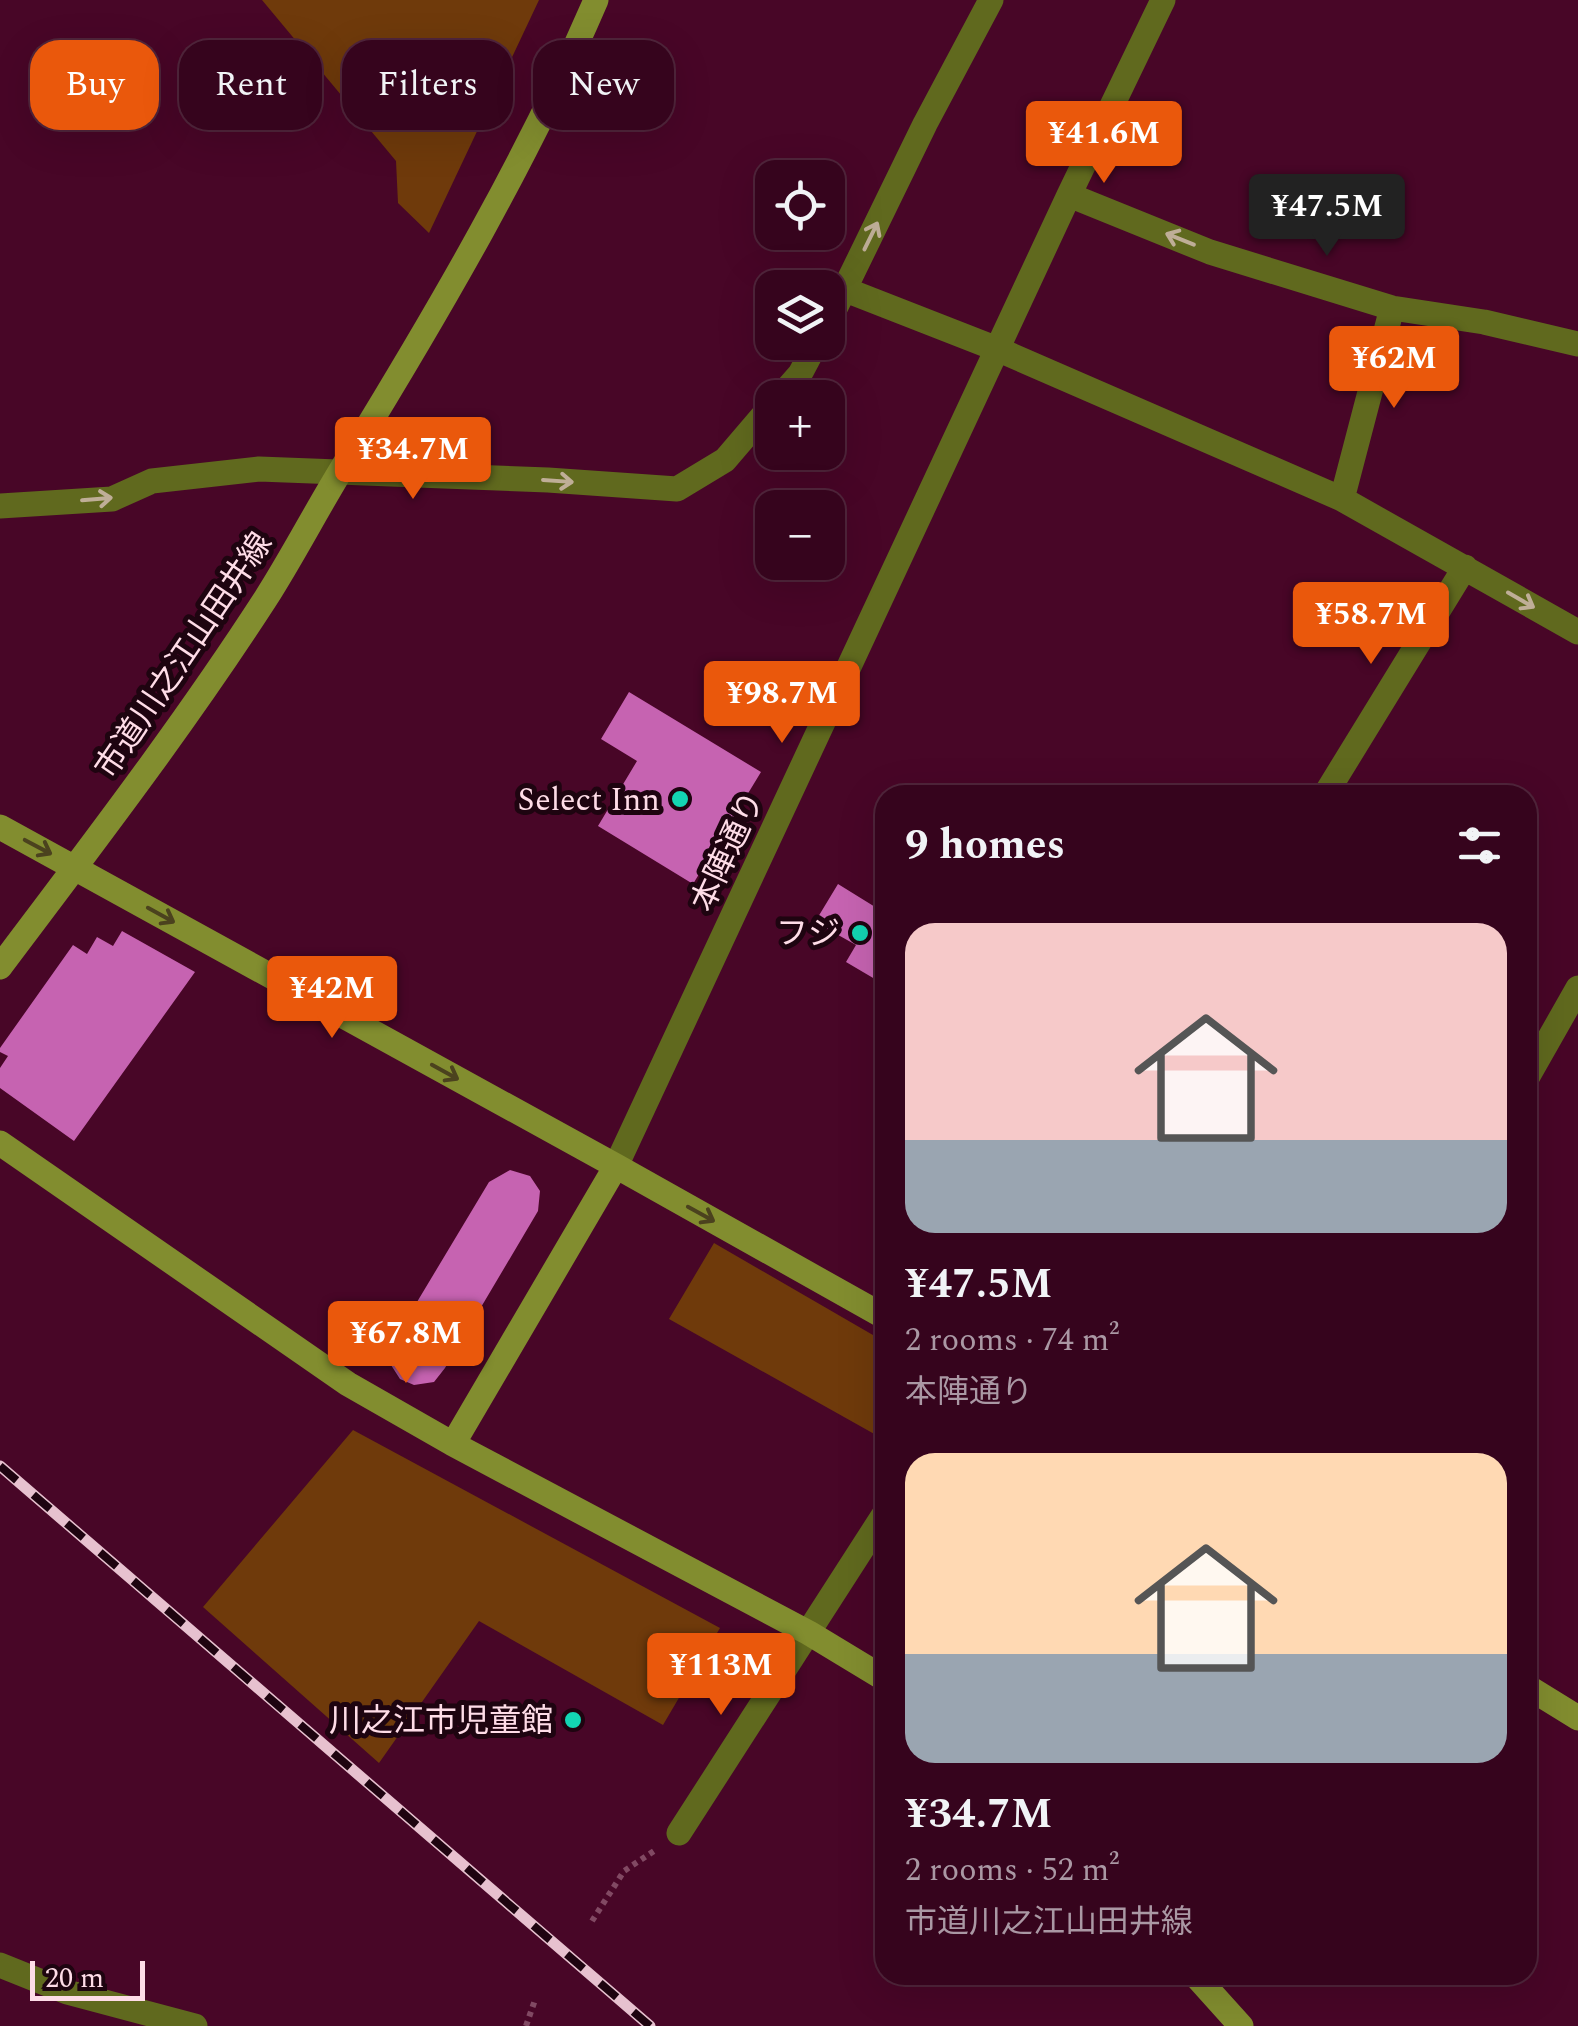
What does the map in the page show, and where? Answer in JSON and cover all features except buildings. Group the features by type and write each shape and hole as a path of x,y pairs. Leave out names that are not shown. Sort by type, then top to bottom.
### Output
{"street":[{"name":"市道川之江山田井線","path":"0,967 76,868 267,596 429,327 490,216 596,0"},
{"path":"991,0 925,124 846,290 997,349 1342,499 1578,632"},
{"name":"本陣通り","path":"452,1444 616,1166 1163,0"},
{"path":"1069,195 1210,252 1392,308 1484,322 1578,344"},
{"path":"1342,499 1392,308"},
{"path":"0,506 112,499 152,481 259,469 548,480 677,490 725,460 755,425"},
{"path":"1331,785 1465,567"},
{"path":"0,827 875,1311"},
{"path":"1537,1060 1578,988"},
{"path":"0,1144 348,1384 452,1444 810,1633 875,1674"},
{"path":"680,1833 875,1529"},
{"path":"1537,1693 1578,1718"},
{"path":"0,1966 67,1992 185,2025"},
{"path":"1204,1985 1241,2026"}],"path":[{"path":"592,1921 624,1871 680,1833"},
{"path":"526,2026 536,2000"}],"shaded area":[{"path":"262,0 539,0 513,55 513,40 342,40 342,96 322,72 322,40 295,40"},
{"path":"370,130 478,130 429,233 398,203 396,161"},
{"path":"714,1243 875,1336 875,1434 669,1319"},
{"path":"353,1430 720,1628 663,1725 479,1621 379,1763 203,1607"}],"railway":[{"path":"0,1466 650,2026"}],"place":[{"name":"Select Inn","path":"680,799"},
{"name":"フジ","path":"860,933"},
{"name":"川之江市児童館","path":"573,1720"}]}
